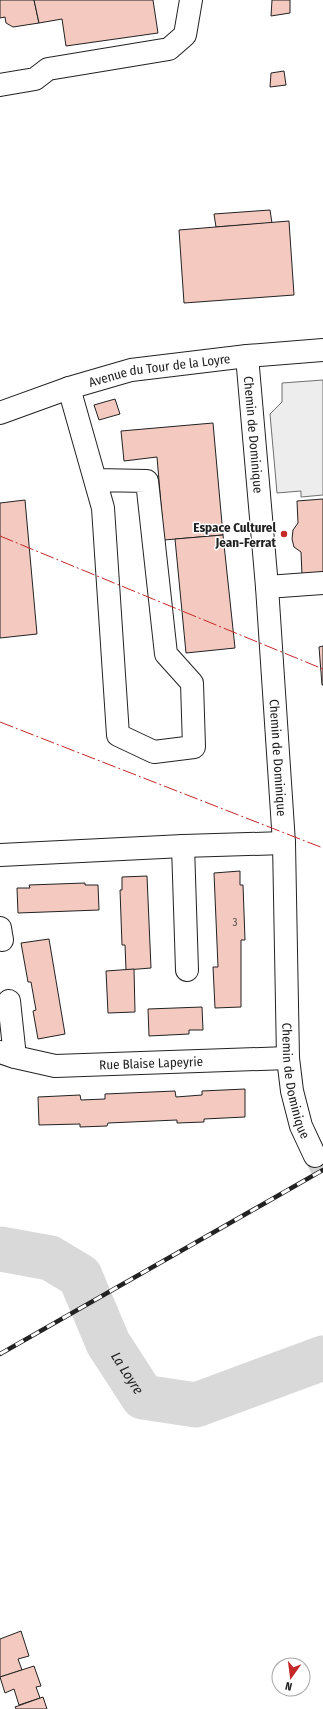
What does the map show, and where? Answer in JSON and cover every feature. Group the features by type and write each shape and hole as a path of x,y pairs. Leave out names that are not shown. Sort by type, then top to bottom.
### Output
{"street":[{"path":"0,85 35,79 48,69 169,49 185,36 191,0"},
{"name":"Avenue du Tour de la Loyre","path":"0,413 69,388 131,370 247,356 323,350"},
{"name":"Chemin de Dominique","path":"247,356 267,587 284,843 288,1058 292,1091 301,1126 315,1156"},
{"path":"69,388 103,508 118,735 154,752 194,747 192,682 166,654 148,480 96,480"},
{"path":"267,587 323,583"},
{"path":"0,855 183,846 284,843"},
{"path":"183,846 187,970"},
{"name":"Rue Blaise Lapeyrie","path":"9,1001 7,1054 55,1066 288,1058"}],"shaded area":[{"path":"323,380 323,495 301,497 301,491 277,493 270,414 282,402 282,383"}],"building":[{"path":"0,0 34,0 39,23 13,27 6,23 5,17 0,18"},
{"path":"34,0 153,0 158,33 66,46 62,19 39,23"},
{"path":"272,0 290,0 290,13 271,16"},
{"path":"284,71 286,85 270,87 271,73"},
{"path":"270,210 272,223 216,227 214,214"},
{"path":"289,221 294,295 184,303 179,230"},
{"path":"115,399 120,414 99,420 94,405"},
{"path":"213,423 223,535 164,540 157,457 124,461 121,431"},
{"path":"323,499 323,573 302,575 301,552 294,547 292,539 293,530 298,523 297,501"},
{"path":"25,500 37,634 0,638 0,503"},
{"path":"223,535 235,648 186,653 175,539"},
{"path":"323,646 323,685 322,685 319,647"},
{"path":"240,871 240,885 243,885 245,940 241,940 241,1007 215,1008 213,967 218,967 214,873"},
{"path":"147,876 151,968 126,970 125,945 122,945 120,890 122,890 122,877"},
{"path":"85,883 85,885 98,885 99,910 18,913 17,888 30,888 29,885"},
{"path":"49,939 65,1034 38,1039 33,1011 36,1010 31,982 28,982 21,943"},
{"path":"134,969 135,1012 108,1013 106,971"},
{"path":"202,1007 203,1030 189,1030 189,1034 149,1036 148,1009"},
{"path":"245,1089 245,1117 204,1119 204,1122 177,1123 177,1120 108,1123 107,1126 80,1127 80,1124 39,1125 38,1097 80,1095 81,1100 105,1099 105,1094 175,1091 176,1097 202,1095 202,1091"},
{"path":"21,1631 29,1656 18,1659 22,1670 0,1677 0,1639"},
{"path":"34,1666 41,1686 36,1687 40,1698 19,1705 14,1689 5,1693 0,1677"},
{"path":"43,1697 47,1709 16,1709 15,1707"}],"waterway":[{"name":"La Loyre","path":"0,1249 50,1258 80,1276 108,1343 143,1397 196,1405 323,1358"}],"tunnel":[{"path":"315,1156 323,1172"}],"railway":[{"path":"0,1354 323,1170"}],"power":[{"path":"0,536 323,669"},
{"path":"0,722 323,848"}],"place":[{"name":"Espace Culturel Jean-Ferrat","path":"284,534"}]}
